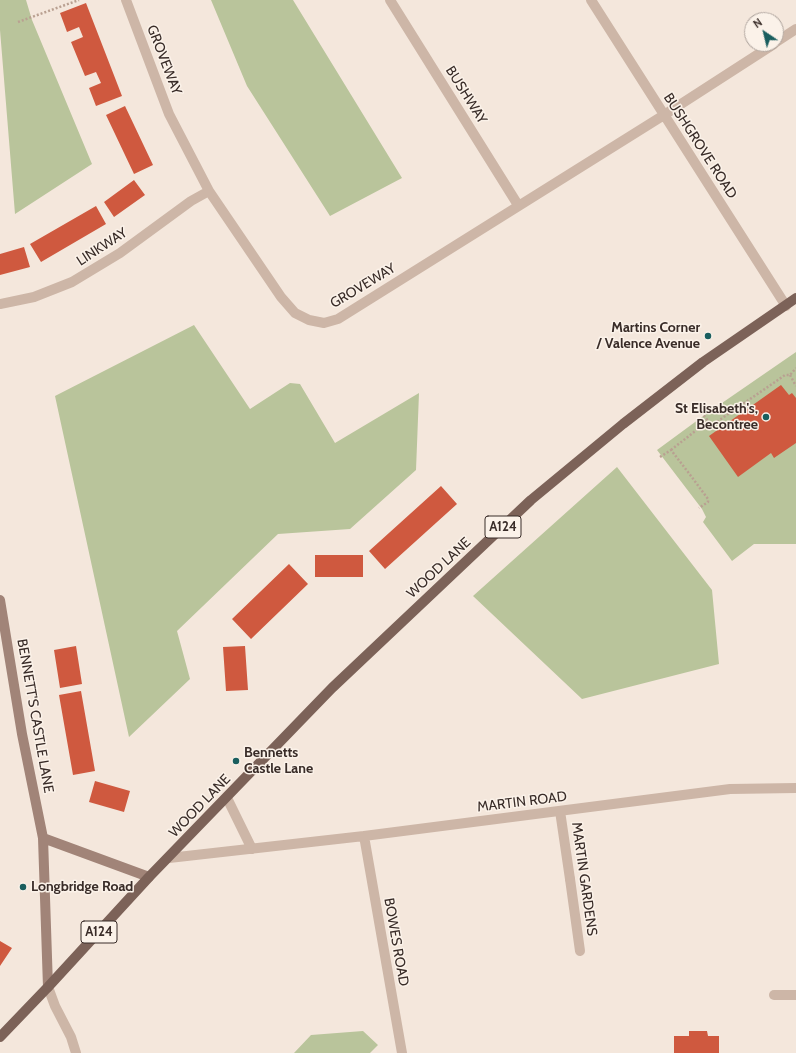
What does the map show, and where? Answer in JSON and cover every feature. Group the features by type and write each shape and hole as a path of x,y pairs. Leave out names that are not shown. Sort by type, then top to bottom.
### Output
{"main road":[{"name":"WOOD LANE","path":"149,878 170,858 332,688 531,500 623,424 697,367 796,299"},
{"name":"BENNETT'S CASTLE LANE","path":"1,604 22,734 43,838 48,988"},
{"path":"43,838 149,878"},
{"name":"A124","path":"0,1037 48,988 149,878"}],"street":[{"name":"GROVEWAY","path":"126,0 169,114 209,191 281,297 295,313 309,320 324,323 338,319 664,115 761,52"},
{"name":"BUSHWAY","path":"390,0 518,205"},
{"name":"BUSHGROVE ROAD","path":"591,0 786,306"},
{"name":"GROVEWAY","path":"784,37 796,30"},
{"name":"LINKWAY","path":"0,304 34,297 72,282 120,253 191,201 209,191"},
{"name":"MARTIN ROAD","path":"170,858 364,836 730,789 796,788"},
{"path":"227,798 252,848"},
{"name":"MARTIN GARDENS","path":"560,811 580,951"},
{"name":"BOWES ROAD","path":"364,836 402,1053"},
{"path":"48,988 55,1006 71,1037 76,1053"},
{"path":"774,994 796,995"}],"path":[{"path":"18,22 79,0"},
{"path":"702,413 711,425 785,375 790,375 796,368"},
{"path":"790,375 796,386"},
{"path":"660,457 708,421"},
{"path":"671,450 708,499 708,502 699,508"}],"green space":[{"path":"0,0 26,0 32,20 92,164 15,214 0,30"},
{"path":"211,0 293,0 402,178 330,216 247,86"},
{"path":"194,325 250,409 290,383 300,384 335,443 419,393 416,470 350,529 278,534 177,631 190,679 129,737 55,396"},
{"path":"796,352 796,544 754,544 732,561 703,522 706,517 702,509 657,450"},
{"path":"617,467 712,590 719,664 582,699 473,596"},
{"path":"363,1031 378,1045 370,1053 294,1053 311,1035"}],"building":[{"path":"86,3 122,96 96,106 89,88 101,83 96,72 85,76 71,42 83,37 79,27 67,32 60,13"},
{"path":"125,106 153,165 134,174 106,115"},
{"path":"134,180 145,195 114,217 104,202"},
{"path":"96,206 106,224 41,262 30,244"},
{"path":"24,247 30,267 0,275 0,254"},
{"name":"St Elisabeth's, Becontree","path":"781,385 789,395 792,393 796,398 796,443 774,458 771,453 738,477 709,436"},
{"path":"441,486 457,504 385,569 369,551"},
{"path":"315,555 363,555 363,577 315,577"},
{"path":"289,564 308,584 251,639 232,619"},
{"path":"76,646 82,684 60,688 54,650"},
{"path":"245,646 248,690 226,691 223,647"},
{"path":"81,691 95,771 73,775 59,695"},
{"path":"95,781 130,791 124,812 89,802"},
{"path":"0,941 12,948 0,966"},
{"path":"689,1031 707,1031 708,1036 719,1036 719,1053 674,1053 674,1036 689,1036"}],"place":[{"name":"Martins Corner / Valence Avenue","path":"708,336"},
{"name":"St Elisabeth's, Becontree","path":"766,417"},
{"name":"Bennetts Castle Lane","path":"236,761"},
{"name":"Longbridge Road","path":"23,887"}]}
